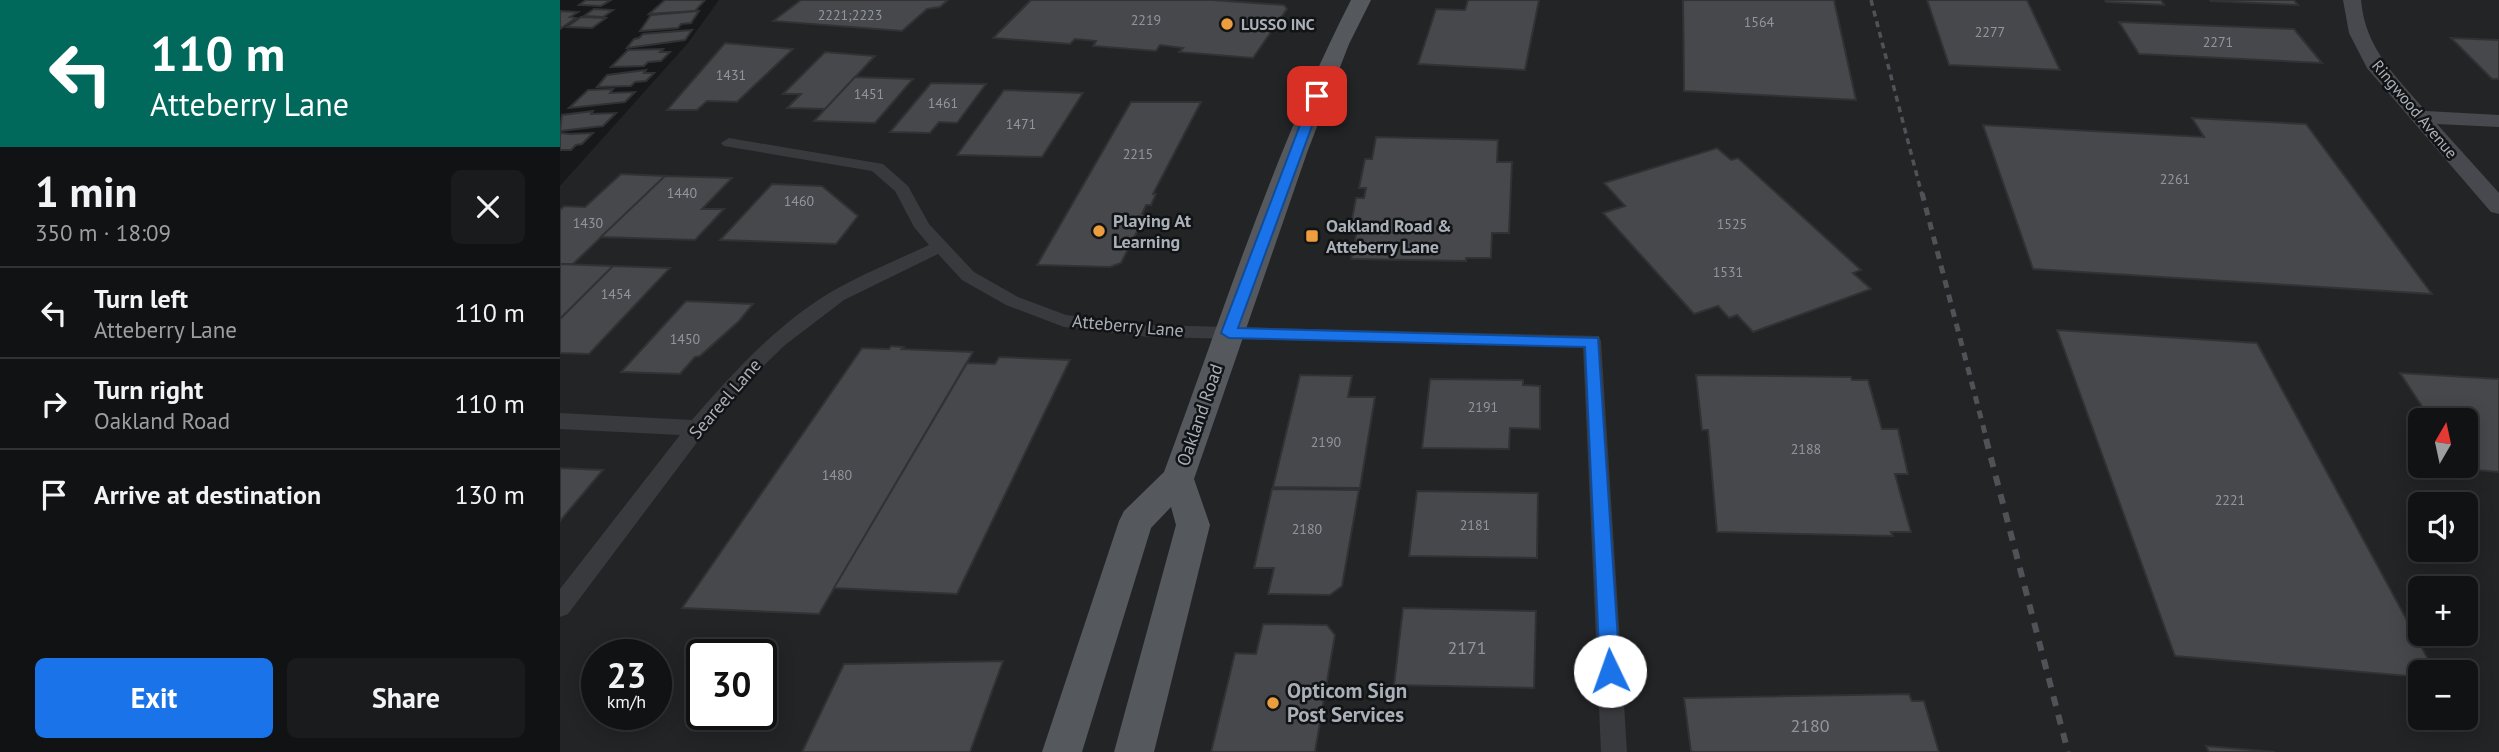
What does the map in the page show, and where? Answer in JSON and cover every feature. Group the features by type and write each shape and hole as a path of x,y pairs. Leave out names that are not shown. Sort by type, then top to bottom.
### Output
{"main road":[{"name":"Oakland Road","path":"1062,752 1136,522 1178,479 1317,96 1361,0"},
{"name":"Oakland Road","path":"1134,752 1193,525 1178,479"}],"street":[{"name":"Ringwood Avenue","path":"2352,0 2352,16 2364,46 2388,81 2499,206"},
{"path":"2420,117 2499,121"},
{"name":"Atteberry Lane","path":"729,143 877,167 902,189 922,227 968,276 1012,301 1064,321 1148,331 1592,341 1614,752"},
{"name":"Seareel Lane","path":"560,607 697,428 750,367 806,317 881,273 939,247"},
{"path":"560,421 697,428"}],"shaded area":[{"path":"719,0 2499,0 2499,752 560,752 560,186 688,43"}],"building":[{"path":"586,0 611,0 601,6 579,5"},
{"path":"665,0 705,0 695,11 649,14"},
{"path":"801,0 948,0 940,7 927,9 902,31 773,21"},
{"path":"1031,0 1212,0 1284,5 1287,9 1253,58 1179,52 1183,48 1160,45 1156,51 1093,46 1096,41 1075,39 1070,44 993,38"},
{"path":"1468,0 1539,0 1525,70 1418,64 1436,9 1465,10"},
{"path":"1683,0 1834,0 1856,100 1684,91"},
{"path":"1927,0 2027,0 2060,70 1949,65"},
{"path":"2105,0 2161,0 2164,5 2106,2"},
{"path":"2294,0 2298,5 2211,1"},
{"path":"594,9 613,10 603,17 584,16"},
{"path":"560,11 578,12 570,17 576,18 560,29"},
{"path":"699,11 691,23 681,24 678,28 640,31 651,15"},
{"path":"581,17 606,18 592,28 567,27"},
{"path":"2119,22 2294,29 2322,63 2139,54"},
{"path":"692,30 685,40 627,48 634,39 643,34"},
{"path":"2451,38 2499,40 2499,79 2492,79"},
{"path":"725,43 793,49 737,102 707,101 697,110 667,110"},
{"path":"663,49 660,52 670,52 661,61 648,62 644,66 611,67 628,50"},
{"path":"825,52 875,56 825,109 787,108 801,94 783,94"},
{"path":"646,70 644,73 654,73 646,81 635,82 631,86 597,87 607,75"},
{"path":"855,77 913,79 875,123 814,121"},
{"path":"931,83 986,84 957,123 939,122 930,133 890,132"},
{"path":"613,89 610,93 635,92 625,102 569,108 588,90"},
{"path":"1004,90 1083,93 1042,157 957,155"},
{"path":"1131,102 1201,102 1153,194 1156,194 1151,205 1146,205 1142,214 1145,216 1121,263 1110,267 1037,265"},
{"path":"593,111 591,114 616,113 603,126 560,131 562,115"},
{"path":"2192,118 2306,124 2432,294 2033,269 1983,125 2204,137"},
{"path":"560,133 593,133 571,150 560,150"},
{"path":"1376,137 1498,140 1497,162 1512,162 1509,233 1492,233 1491,258 1466,258 1466,261 1351,259 1357,230 1350,230 1356,198 1364,198 1366,188 1359,188 1365,159 1372,159"},
{"path":"1717,148 1731,160 1738,158 1861,270 1853,273 1871,289 1753,332 1737,315 1729,318 1718,306 1694,314 1603,213 1625,206 1604,183"},
{"path":"621,174 665,176 573,264 560,264 560,210 564,206 585,207"},
{"path":"665,176 732,178 702,209 724,209 695,240 601,237"},
{"path":"772,184 822,186 858,216 836,244 720,240"},
{"path":"560,264 613,266 560,319"},
{"path":"613,266 670,268 589,354 560,353 560,319"},
{"path":"686,301 753,304 739,321 700,356 695,357 680,374 621,372"},
{"path":"2057,330 2257,343 2408,622 2408,646 2421,646 2429,660 2408,660 2408,676 2175,656"},
{"path":"891,346 904,347 902,349 973,352 819,614 682,608 862,348 889,349"},
{"path":"999,357 1070,360 957,594 834,588 967,363 995,364"},
{"path":"2400,373 2499,379 2499,472 2478,470 2478,408 2423,408"},
{"path":"1300,375 1352,376 1348,397 1375,397 1360,488 1273,487"},
{"path":"1696,375 1851,377 1852,380 1868,380 1882,429 1898,429 1908,474 1895,474 1911,532 1891,532 1893,536 1717,532 1708,430 1702,430"},
{"path":"1430,379 1523,380 1523,385 1540,386 1540,429 1510,428 1509,449 1422,448"},
{"path":"560,468 603,470 560,521"},
{"path":"1272,489 1359,490 1342,586 1330,595 1268,594 1274,568 1254,568"},
{"path":"1417,491 1538,493 1537,558 1409,556"},
{"path":"1403,608 1536,611 1534,688 1394,685"},
{"name":"Opticom Sign Post Services","path":"1263,624 1327,625 1335,635 1315,752 1211,752 1235,653 1256,654"},
{"path":"1003,661 970,752 802,752 844,664"},
{"path":"1909,694 1912,701 1924,701 1939,752 1691,752 1684,698"},
{"path":"2206,746 2275,752 2209,752"}],"railway":[{"path":"1871,0 1922,195"},
{"path":"1922,193 1987,441"},
{"path":"1986,439 2068,752"}],"place":[{"name":"LUSSO INC","path":"1227,24"},
{"name":"Playing At Learning","path":"1099,231"},
{"name":"Oakland Road & Atteberry Lane","path":"1312,236"},
{"name":"Opticom Sign Post Services","path":"1273,703"}],"route":[{"path":"1317,96 1229,333 1592,341 1610,671"}]}
